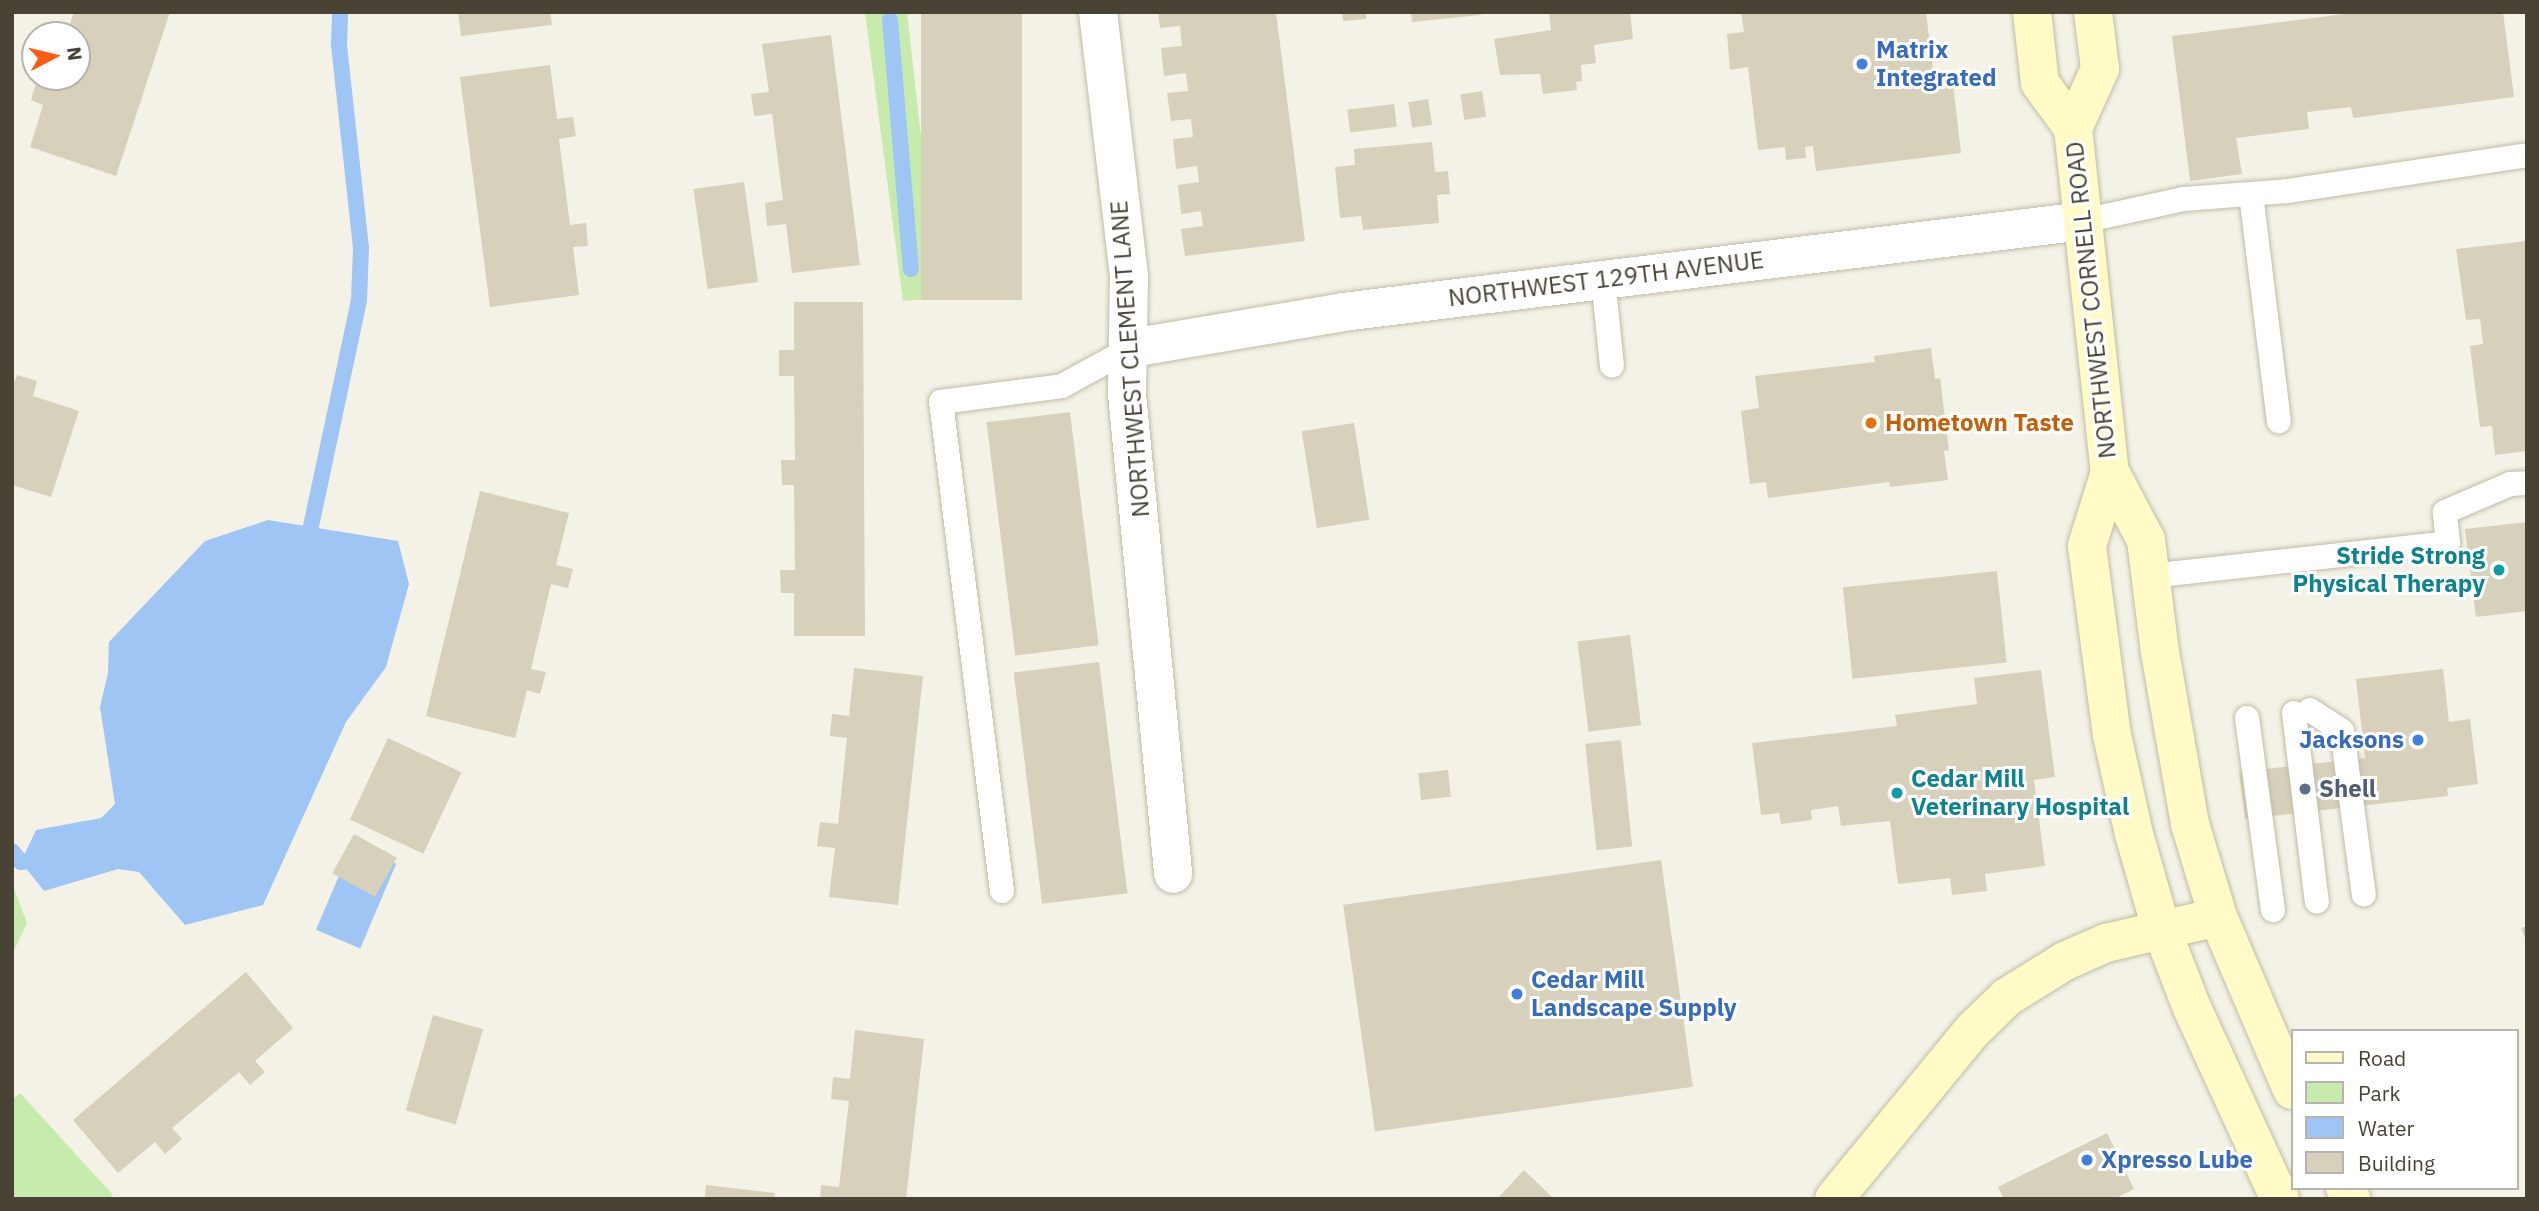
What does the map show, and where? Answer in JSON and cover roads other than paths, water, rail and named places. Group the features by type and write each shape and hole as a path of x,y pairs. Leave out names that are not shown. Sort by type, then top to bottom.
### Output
{"main road":[{"name":"NORTHWEST CORNELL ROAD","path":"2032,12 2040,82 2073,128"},
{"name":"NORTHWEST CORNELL ROAD","path":"2093,12 2100,69 2073,128 2110,472 2146,540 2180,776 2218,917 2290,1085"},
{"name":"NORTHWEST CORNELL ROAD","path":"2110,472 2087,546 2098,644 2120,776 2161,928 2192,1008 2280,1199"},
{"path":"1834,1199 1973,1030 2007,997 2065,961 2106,943 2161,928 2218,917"}],"street":[{"name":"NORTHWEST CLEMENT LANE","path":"1098,12 1129,277 1131,348 1127,394 1173,874"},
{"name":"NORTHWEST 129TH AVENUE","path":"1131,348 1343,312 2082,221"}],"lane":[{"path":"2082,221 2185,199 2251,194 2527,155"},
{"path":"2251,194 2279,421"},
{"path":"1602,279 1612,366"},
{"path":"1002,891 941,402 1062,386 1131,348"},
{"path":"2150,576 2448,543 2445,512 2510,484 2527,483"},
{"path":"2317,902 2302,711 2342,732 2364,895"},
{"path":"2247,718 2273,910"}],"water":[{"path":"268,520 398,541 409,584 386,667 346,722 263,905 185,925 139,872 118,869 44,891 21,862 36,830 101,818 115,804 100,707 108,673 109,642 205,541"},
{"path":"352,845 396,864 360,948 316,930"}],"waterway":[{"path":"307,545 359,300 361,248 339,44 340,12"},
{"path":"890,20 911,269"},
{"path":"12,851 21,862 41,860"}],"place":[{"name":"Matrix Integrated","path":"1862,64"},
{"name":"Hometown Taste","path":"1871,423"},
{"name":"Stride Strong Physical Therapy","path":"2499,570"},
{"name":"Jacksons","path":"2418,740"},
{"name":"Shell","path":"2305,789"},
{"name":"Cedar Mill Veterinary Hospital","path":"1897,793"},
{"name":"Cedar Mill Landscape Supply","path":"1517,994"},
{"name":"Xpresso Lube","path":"2087,1160"}]}
